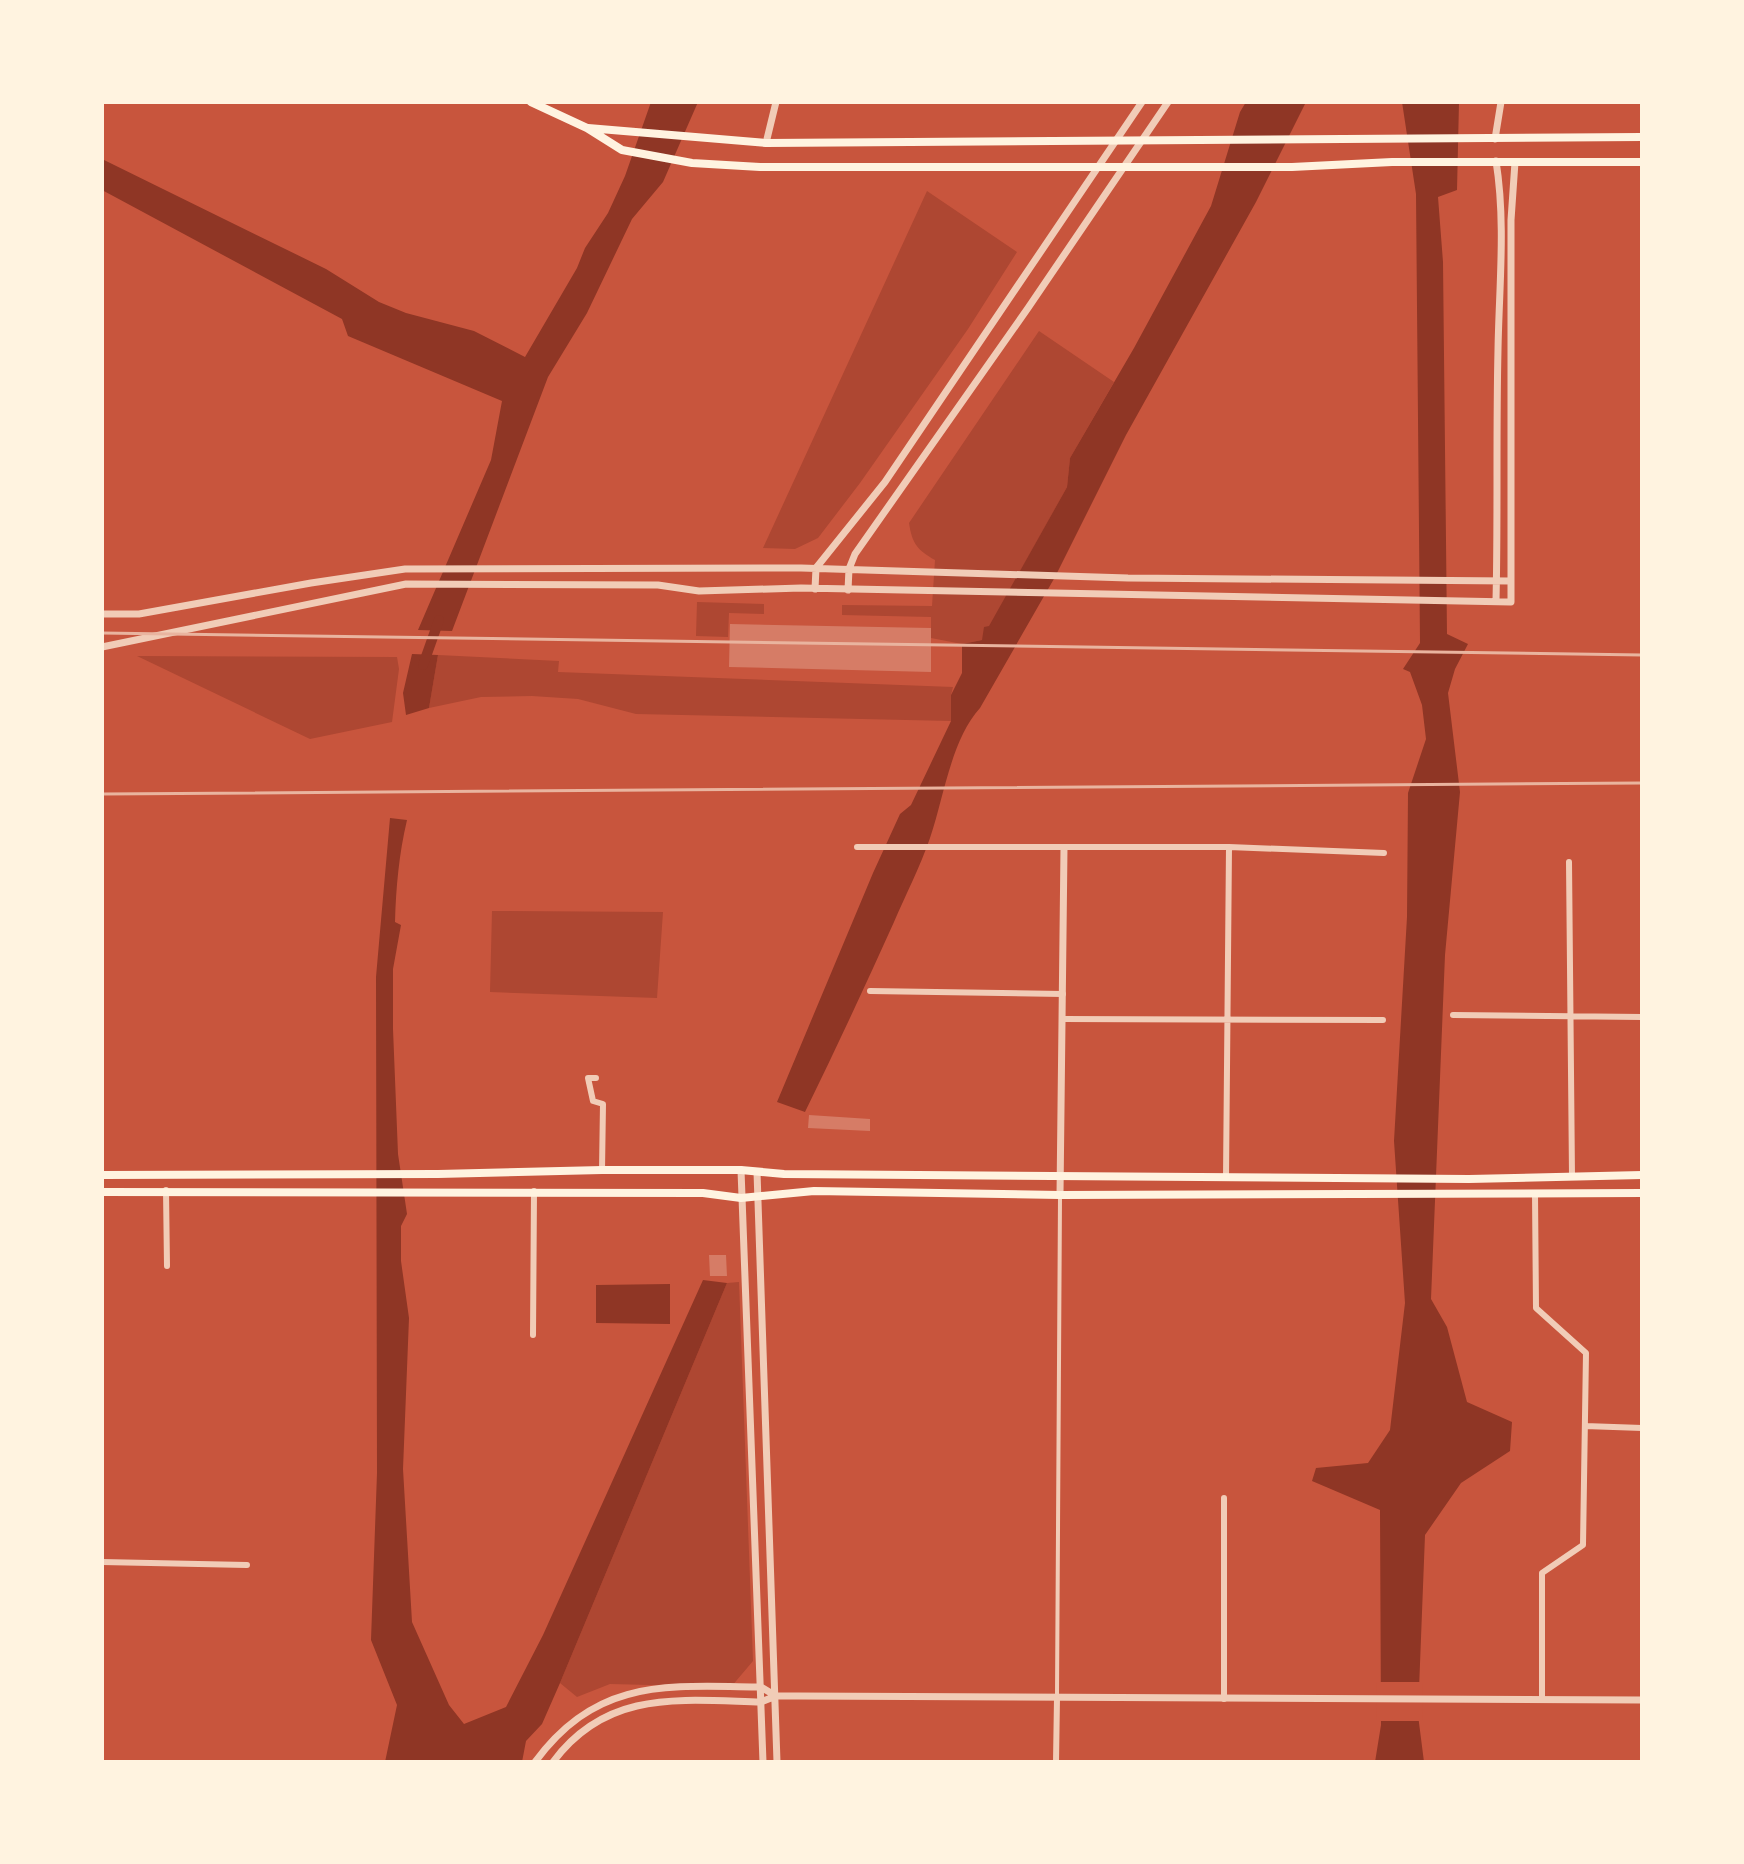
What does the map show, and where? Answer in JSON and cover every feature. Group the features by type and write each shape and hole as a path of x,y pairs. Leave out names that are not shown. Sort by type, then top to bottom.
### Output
{"main road":[{"path":"531,102 587,128 622,150 692,163 760,167 1292,167 1392,162 1642,162"},
{"path":"587,128 766,143 1642,137"},
{"path":"102,1175 741,1170 1226,1178 1469,1179 1642,1175"},
{"path":"102,1192 534,1191 703,1193 741,1198 814,1191 1060,1195 1642,1193"}],"street":[{"path":"766,143 776,102"},
{"path":"815,589 816,568 885,482 1142,102"},
{"path":"848,590 849,569 855,554 1168,102"},
{"path":"1495,139 1501,102"},
{"path":"1496,161 1500,183 1496,601"},
{"path":"102,647 406,584 658,585 699,591 815,589 1511,602 1511,220 1515,162"},
{"path":"102,614 139,614 405,569 816,568 1173,579 1510,581"},
{"path":"857,847 1229,847 1384,853"},
{"path":"1226,1178 1229,847"},
{"path":"1056,1762 1064,848"},
{"path":"1569,862 1572,1176"},
{"path":"870,991 1063,994"},
{"path":"1453,1015 1642,1017"},
{"path":"1063,1019 1383,1020"},
{"path":"596,1078 588,1078 593,1101 603,1104 602,1170"},
{"path":"741,1170 763,1762"},
{"path":"757,1172 777,1762"},
{"path":"166,1190 167,1266"},
{"path":"533,1335 534,1191"},
{"path":"1535,1194 1536,1308 1586,1353 1583,1545 1542,1573 1542,1700"},
{"path":"1585,1426 1642,1428"},
{"path":"1224,1498 1224,1699"},
{"path":"102,1562 247,1565"},
{"path":"535,1762 560,1733 594,1706 624,1694 651,1688 761,1687 776,1696"},
{"path":"553,1762 581,1732 613,1712 650,1702 761,1702 776,1696 1642,1700"}],"shaded area":[{"path":"651,102 698,102 663,182 632,219 587,313 548,377 452,631 418,630 491,460 502,401 348,336 342,319 102,190 102,159 326,269 379,302 406,313 474,331 525,357 577,268 585,248 608,213 625,176"},
{"path":"1246,102 1306,102 1256,202 1126,435 1055,577 962,736 922,859 805,1112 777,1102 873,873 900,814 911,805 951,721 951,695 962,673 962,644 982,640 984,627 989,626 1067,487 1070,458 1211,206 1240,112"},
{"path":"1402,102 1459,102 1457,190 1438,197 1443,262 1447,634 1468,644 1455,669 1448,693 1460,792 1445,955 1431,1299 1447,1327 1467,1402 1512,1422 1510,1451 1461,1483 1425,1535 1418,1715 1424,1762 1375,1762 1381,1725 1380,1510 1312,1481 1316,1468 1368,1463 1390,1430 1405,1303 1394,1141 1407,917 1408,793 1426,739 1422,705 1410,672 1403,669 1420,643 1416,194"},
{"path":"927,191 1017,252 968,329 818,538 795,549 763,548"},
{"path":"1039,331 1114,382 1070,458 1067,487 982,640 962,644 931,638 931,617 842,615 842,605 932,606 935,560 916,545 909,523"},
{"path":"697,602 764,604 764,614 729,613 728,637 696,636"},
{"path":"412,654 438,655 429,708 406,715 403,693"},
{"path":"438,655 559,661 558,672 953,687 951,721 636,714 578,699 532,696 481,697 429,708"},
{"path":"137,656 397,657 399,669 392,722 310,739"},
{"path":"390,818 407,820 396,896 395,922 401,925 393,969 393,1029 398,1154 407,1214 401,1226 401,1261 409,1318 403,1469 412,1622 449,1705 464,1724 506,1707 543,1635 703,1280 727,1283 560,1683 542,1724 526,1741 522,1762 385,1762 397,1705 371,1640 377,1473 376,977"},
{"path":"492,911 663,912 657,998 490,992"},
{"path":"739,1282 753,1661 731,1687 610,1684 577,1697 560,1683 727,1283"},
{"path":"670,1284 670,1324 596,1323 596,1285"}],"pier":[{"path":"1376,1682 1422,1682 1423,1721 1377,1721"}],"building":[{"path":"730,624 931,628 931,672 729,667"},
{"path":"809,1115 870,1119 870,1131 808,1128"},
{"path":"709,1255 726,1255 727,1276 710,1276"}],"waterway":[{"path":"423,665 439,620"}],"railway":[{"path":"102,633 1642,655"},
{"path":"102,794 1642,783"}]}
